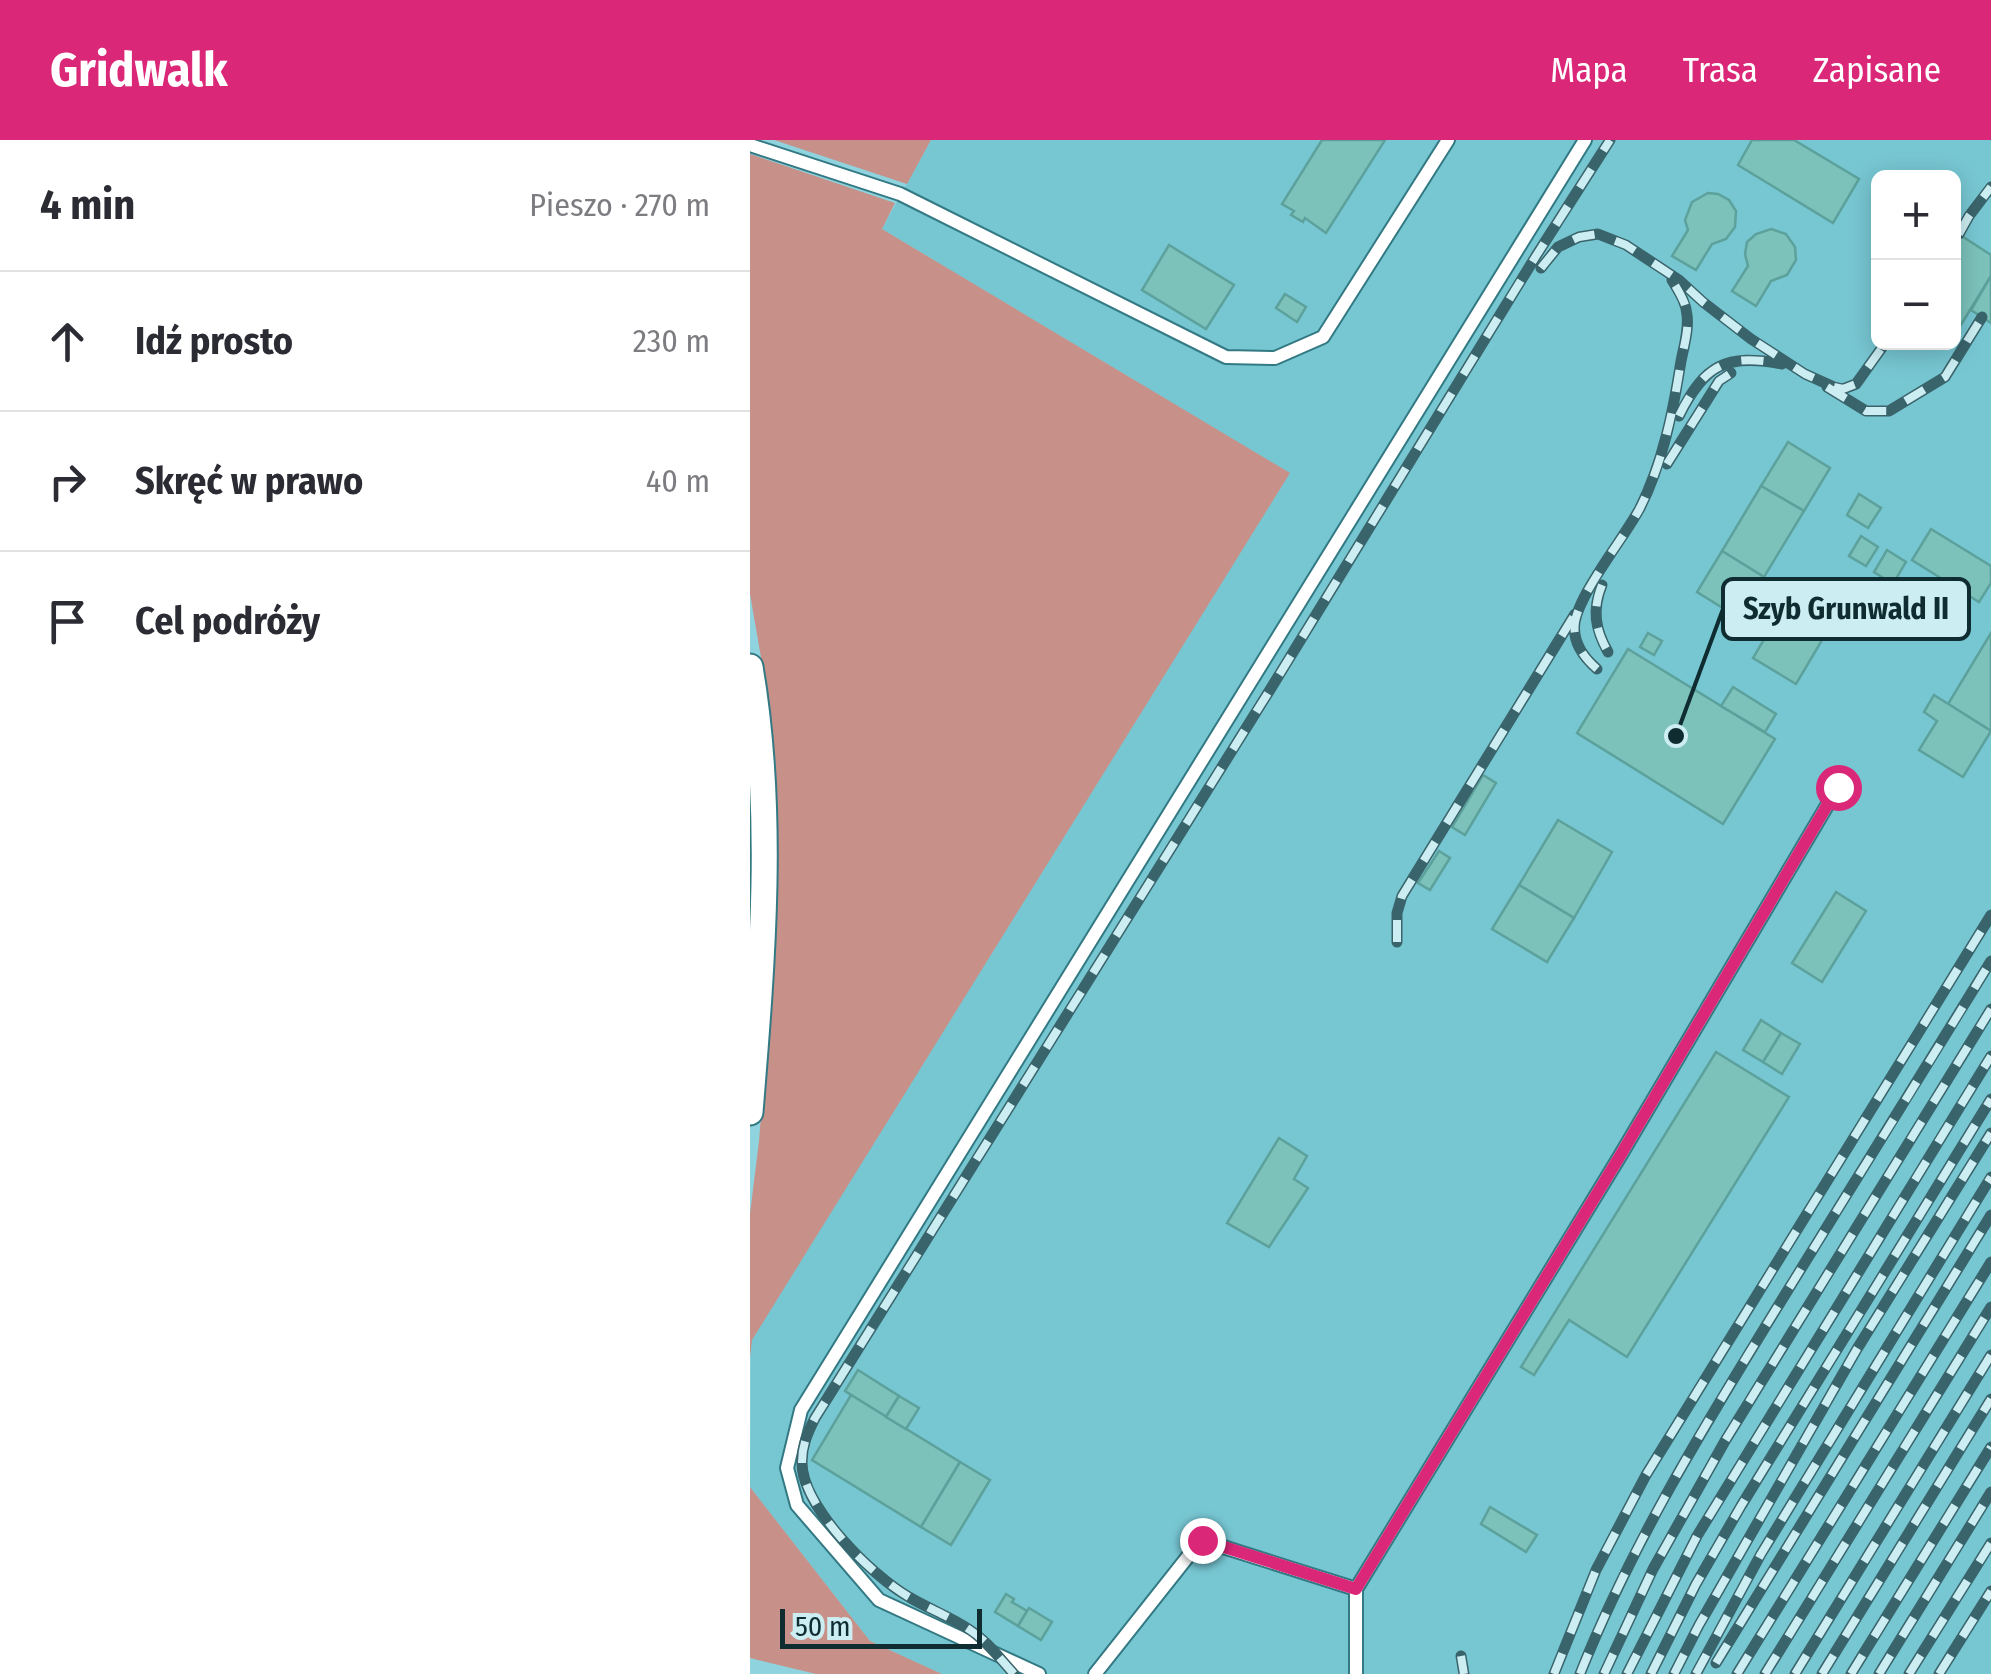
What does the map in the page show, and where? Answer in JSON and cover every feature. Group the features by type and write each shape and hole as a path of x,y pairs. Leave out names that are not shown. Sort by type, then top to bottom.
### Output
{"street":[{"path":"750,667 758,713 764,848 761,975 750,1112"}],"lane":[{"path":"750,144 900,194 1226,357 1275,358 1324,337 1448,140"},
{"path":"1039,1674 879,1600 798,1505 788,1468 801,1410 1585,140"},
{"path":"1356,1674 1356,1589 1620,1156 1838,787"},
{"path":"1095,1674 1202,1540 1356,1589"}],"shaded area":[{"path":"774,140 931,140 907,184"},
{"path":"931,140 1991,140 1991,1674 942,1674 870,1641 750,1487 751,1340 1289,473 882,229"},
{"path":"750,154 895,203 882,229 1290,473 752,1340 750,1358 750,1214 772,973 775,846 769,704 750,594"},
{"path":"750,1487 870,1641 942,1674 816,1674 750,1658"}],"building":[{"path":"1322,140 1385,140 1326,233 1305,218 1303,222 1291,215 1294,211 1282,204"},
{"path":"1752,140 1794,140 1859,179 1833,223 1738,165"},
{"path":"1708,193 1729,200 1736,211 1735,227 1726,239 1712,244 1696,270 1672,256 1688,230 1685,220 1692,202"},
{"path":"1771,229 1786,234 1795,247 1796,260 1787,275 1771,281 1756,306 1732,291 1748,266 1747,242"},
{"path":"1961,236 1991,255 1991,276 1961,325"},
{"path":"1169,245 1234,285 1206,329 1142,290"},
{"path":"1991,276 1991,323 1971,310"},
{"path":"1285,294 1306,307 1297,322 1276,308"},
{"path":"1788,442 1830,468 1804,511 1761,486"},
{"path":"1761,486 1804,511 1764,577 1722,551"},
{"path":"1859,494 1881,508 1868,528 1847,515"},
{"path":"1931,529 1991,566 1991,583 1979,602 1912,560"},
{"path":"1861,536 1878,547 1866,566 1849,556"},
{"path":"1887,550 1906,562 1893,584 1874,572"},
{"path":"1722,551 1764,577 1739,618 1697,592"},
{"path":"1791,594 1834,620 1796,684 1753,658"},
{"path":"1648,633 1662,641 1654,655 1640,647"},
{"path":"1991,633 1991,731 1948,704"},
{"path":"1628,649 1775,739 1723,824 1577,733"},
{"path":"1733,687 1776,714 1765,732 1721,706"},
{"path":"1934,695 1991,731 1963,777 1919,750 1937,721 1924,712"},
{"path":"1483,775 1496,783 1465,835 1452,827"},
{"path":"1558,820 1612,852 1574,918 1519,885"},
{"path":"1439,851 1450,858 1430,890 1418,883"},
{"path":"1519,885 1574,918 1547,962 1492,929"},
{"path":"1836,892 1866,911 1822,982 1792,963"},
{"path":"1761,1020 1781,1033 1763,1062 1743,1050"},
{"path":"1781,1033 1800,1044 1782,1074 1763,1062"},
{"path":"1716,1052 1789,1097 1627,1357 1569,1320 1534,1375 1521,1367"},
{"path":"1279,1138 1307,1156 1294,1179 1308,1188 1269,1247 1227,1223"},
{"path":"858,1370 899,1396 886,1417 845,1391"},
{"path":"851,1395 960,1462 921,1527 812,1460"},
{"path":"899,1396 919,1408 906,1429 886,1417"},
{"path":"960,1462 990,1480 951,1545 921,1527"},
{"path":"1490,1507 1537,1535 1526,1552 1481,1524"},
{"path":"1006,1594 1027,1611 1018,1626 995,1612"},
{"path":"1029,1608 1052,1622 1041,1640 1018,1626"}],"railway":[{"path":"1014,1674 976,1634 894,1587 841,1538 813,1499 805,1480 804,1444 815,1418 1610,140"},
{"path":"1961,230 1991,187"},
{"path":"1541,268 1558,247 1579,237 1598,234 1626,245 1679,280 1751,339 1805,374 1834,387 1843,389 1856,384 1880,350"},
{"path":"1597,669 1580,648 1575,622 1594,581 1640,508 1661,455 1687,326 1685,306 1672,280"},
{"path":"1827,387 1866,411 1889,411 1945,377 1982,317"},
{"path":"1679,416 1698,385 1719,367 1746,360 1782,364"},
{"path":"1667,464 1719,381 1731,373"},
{"path":"1602,585 1596,619 1608,652"},
{"path":"1397,942 1397,913 1402,896 1575,614"},
{"path":"1554,1674 1596,1570 1646,1475 1991,915"},
{"path":"1580,1674 1624,1576 1700,1436 1991,961"},
{"path":"1604,1674 1653,1569 1725,1441 1991,1009"},
{"path":"1627,1674 1697,1536 1991,1056"},
{"path":"1651,1674 1741,1506 1991,1099"},
{"path":"1674,1674 1857,1349 1991,1133"},
{"path":"1696,1674 1761,1554 1991,1177"},
{"path":"1716,1663 1991,1215"},
{"path":"1737,1674 1991,1262"},
{"path":"1765,1674 1991,1307"},
{"path":"1795,1674 1991,1355"},
{"path":"1822,1674 1991,1399"},
{"path":"1851,1674 1991,1447"},
{"path":"1879,1674 1991,1492"},
{"path":"1909,1674 1991,1543"},
{"path":"1939,1674 1991,1591"},
{"path":"1461,1656 1464,1674"}],"place":[{"name":"Szyb Grunwald II","path":"1676,736"}],"route":[{"path":"1202,1540 1356,1589 1620,1156 1838,787"}]}
